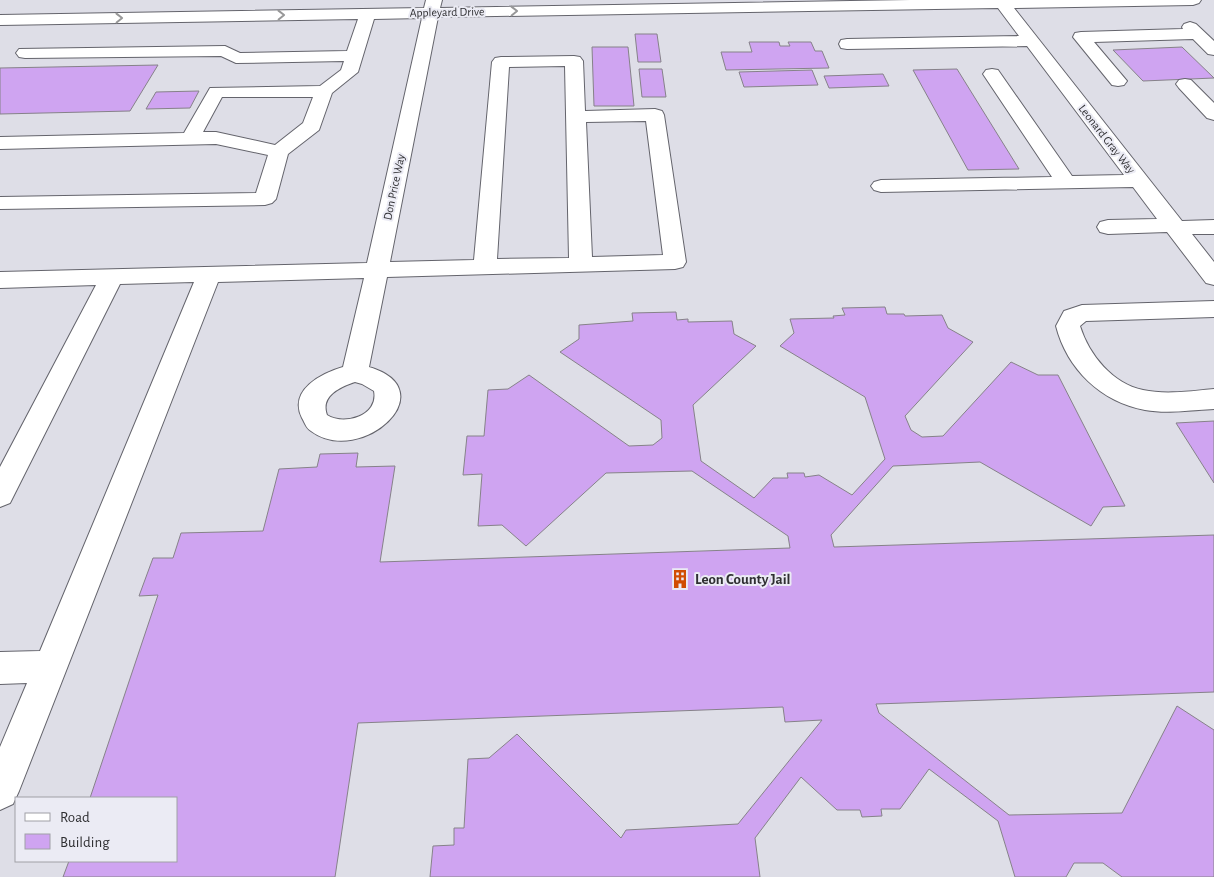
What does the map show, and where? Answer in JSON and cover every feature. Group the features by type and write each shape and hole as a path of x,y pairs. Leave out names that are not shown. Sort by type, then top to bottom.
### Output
{"street":[{"path":"93,18 107,0"},
{"path":"132,52 167,0"},
{"name":"Appleyard Drive","path":"0,20 368,13 432,6 1193,0"},
{"path":"69,1 25,54 225,51 236,58 354,56"},
{"name":"Leonard Gray Way","path":"1001,1 1031,41 1058,63 1139,180 1214,278"},
{"name":"Don Price Way","path":"355,373 432,6"},
{"path":"0,203 266,199 279,152 312,126 324,91 349,72 368,13"},
{"path":"1214,26 1190,27 1214,50"},
{"path":"1118,80 1081,37 1197,34"},
{"path":"846,44 1031,41"},
{"path":"486,267 501,62 574,61 581,264"},
{"path":"1084,62 1102,62"},
{"path":"992,74 1066,182"},
{"path":"1185,84 1214,114"},
{"path":"190,139 216,92 324,91"},
{"path":"0,302 7,280 675,262 655,115 576,116"},
{"path":"0,143 216,138 279,152"},
{"path":"881,186 1139,180"},
{"path":"1108,227 1214,227"},
{"path":"0,791 209,274"},
{"path":"0,495 112,277"},
{"path":"1214,309 1082,313 1074,317 1068,326 1070,339 1089,368 1111,388 1144,400 1214,399"},
{"path":"0,668 50,666"}],"building":[{"path":"635,34 657,34 661,62 638,62"},
{"path":"749,42 779,42 780,46 790,46 788,42 811,42 815,51 822,51 829,68 726,70 721,52 752,52"},
{"path":"592,47 628,47 634,106 594,106"},
{"path":"1182,47 1214,78 1143,81 1113,50"},
{"path":"158,65 130,111 0,114 0,68"},
{"path":"639,69 662,69 666,97 642,97"},
{"path":"957,69 1019,169 968,170 913,70"},
{"path":"812,70 818,85 744,87 739,72"},
{"path":"883,74 889,86 829,88 824,76"},
{"path":"199,91 190,108 146,109 156,92"},
{"name":"Leon County Jail","path":"885,307 887,314 904,314 905,316 942,315 948,328 973,342 905,416 911,430 922,437 943,436 1011,362 1038,375 1058,375 1125,506 1103,507 1091,526 980,462 893,466 831,535 834,547 1214,535 1214,692 876,704 879,713 1009,815 1122,813 1177,706 1214,730 1214,877 1122,877 1103,863 1074,863 1066,877 1015,877 998,821 929,769 900,809 881,809 882,816 862,817 860,810 837,810 801,777 755,838 760,877 430,877 433,846 454,845 454,828 464,828 468,759 489,758 517,734 621,838 626,830 738,824 822,720 785,722 783,707 358,723 335,877 63,877 69,862 178,862 178,797 90,797 158,595 139,596 153,558 173,558 181,533 263,531 279,469 317,467 320,454 358,453 356,467 395,466 380,562 790,548 788,536 692,471 606,473 526,546 502,525 478,526 482,474 463,475 467,436 484,436 488,390 508,389 529,375 629,446 653,445 662,438 661,420 560,352 579,339 579,325 633,321 632,313 676,312 677,320 688,319 688,322 732,321 734,334 756,346 693,405 701,461 754,498 773,478 788,478 787,473 804,473 805,477 819,475 852,495 885,459 865,397 780,346 794,333 790,319 834,318 833,316 845,315 842,308"},
{"path":"1214,421 1214,483 1176,423"}],"place":[{"name":"Leon County Jail","path":"680,579"}]}
